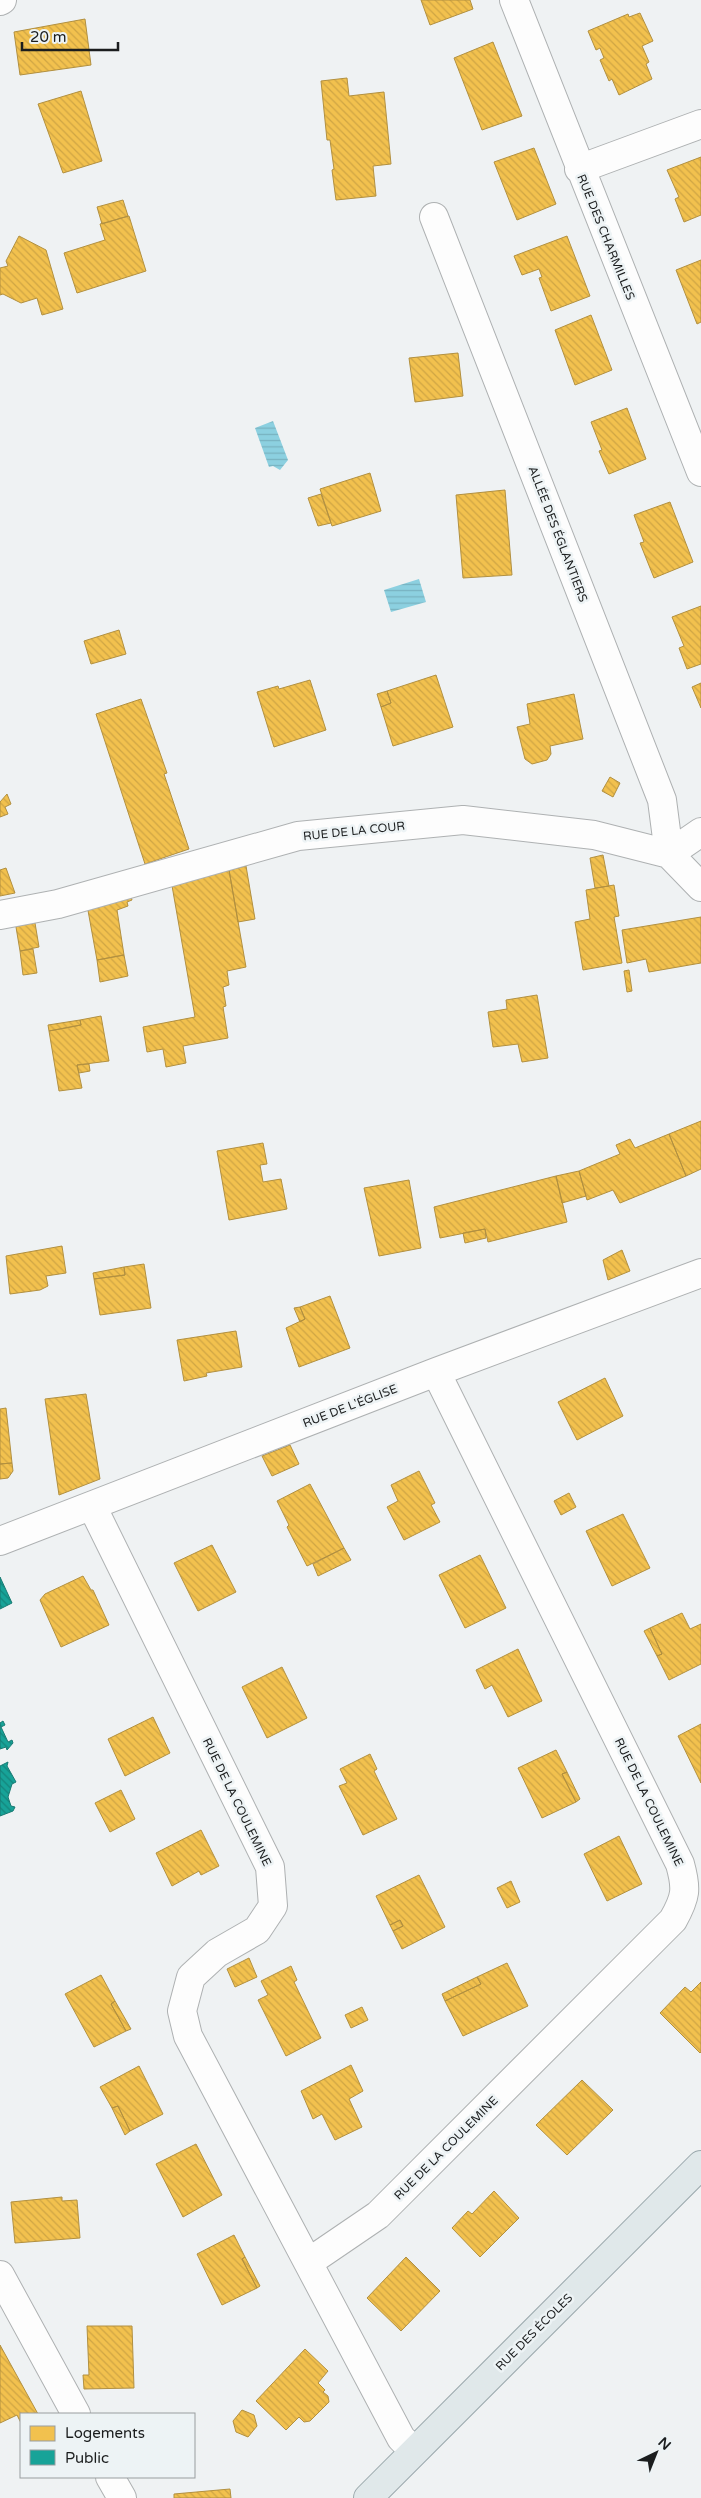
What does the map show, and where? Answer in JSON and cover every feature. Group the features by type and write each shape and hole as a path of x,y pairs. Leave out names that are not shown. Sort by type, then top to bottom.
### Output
{"main road":[{"name":"RUE DES ÉCOLES","path":"368,2498 701,2165"}],"street":[{"name":"RUE DES CHARMILLES","path":"514,0 579,169 701,470"},
{"path":"579,169 701,124"},
{"name":"ALLÉE DES ÉGLANTIERS","path":"434,217 662,800 669,854"},
{"name":"RUE DE LA COUR","path":"0,915 58,904 298,836 464,820 594,835 669,854"},
{"path":"701,832 669,854 701,887"},
{"name":"RUE DE L'ÉGLISE","path":"0,1541 436,1372 701,1273"},
{"name":"RUE DE LA COULEMINE","path":"309,2262 378,2215 673,1920 682,1903 686,1886 680,1864 436,1372"},
{"name":"RUE DE LA COULEMINE","path":"92,1506 270,1867 273,1906 257,1930 218,1953 191,1977 182,2011 188,2036 401,2438 414,2451"},
{"path":"0,2275 75,2413"},
{"path":"111,2478 122,2498"}],"water":[{"path":"273,421 288,460 280,470 273,466 269,467 255,428"},
{"path":"419,579 426,602 391,612 384,590"}],"building: Logements":[{"path":"421,0 470,0 473,9 430,25"},
{"path":"640,13 653,41 642,46 649,62 646,64 652,79 619,95 612,79 609,81 600,60 604,58 600,48 596,50 588,31 628,14 629,17"},
{"path":"85,19 91,65 20,75 14,32"},
{"path":"493,42 522,116 482,130 454,58"},
{"path":"347,78 349,96 384,92 391,164 373,166 376,196 336,200 332,170 334,169 330,140 327,140 321,81"},
{"path":"81,91 102,161 63,173 38,104"},
{"path":"534,148 556,204 517,220 494,162"},
{"path":"701,157 701,215 684,222 675,199 679,197 667,170"},
{"path":"123,200 128,216 102,224 97,207"},
{"path":"129,216 146,271 77,293 64,253 105,240 100,224"},
{"path":"19,236 46,250 63,309 42,315 37,298 21,303 3,294 0,295 0,268 8,266 6,261"},
{"path":"567,236 590,296 551,311 539,278 542,277 539,269 522,275 514,256"},
{"path":"701,260 701,322 697,324 676,270"},
{"path":"591,315 612,370 575,385 555,330"},
{"path":"458,353 463,396 415,402 409,358"},
{"path":"627,408 646,459 609,474 599,451 602,450 591,422"},
{"path":"370,473 381,511 332,526 320,489"},
{"path":"505,490 512,575 463,578 456,495"},
{"path":"321,494 331,523 318,526 308,498"},
{"path":"670,502 693,562 654,578 640,543 644,542 634,515"},
{"path":"701,606 701,664 687,669 679,648 684,646 672,617"},
{"path":"119,630 126,654 91,664 84,641"},
{"path":"436,675 453,727 393,746 381,707 391,703 387,691"},
{"path":"310,680 326,730 274,747 257,692 278,686 279,689"},
{"path":"701,683 701,708 692,687"},
{"path":"387,691 391,703 381,707 377,694"},
{"path":"574,694 583,739 550,746 551,754 547,760 532,764 525,759 517,727 530,724 527,704"},
{"path":"141,699 167,773 164,774 189,849 145,864 96,714"},
{"path":"610,777 620,783 613,797 602,791"},
{"path":"7,794 11,804 5,807 8,814 0,817 0,802"},
{"path":"603,855 609,886 595,888 590,858"},
{"path":"246,866 255,919 238,922 229,870"},
{"path":"6,868 15,893 0,896 0,870"},
{"path":"229,870 246,967 227,971 229,985 223,987 226,1006 223,1007 228,1038 183,1046 186,1063 166,1067 163,1049 147,1052 143,1027 195,1017 171,880"},
{"path":"614,885 619,916 614,917 622,963 583,970 575,922 590,919 586,890"},
{"path":"130,893 132,900 127,902 128,906 117,910 124,955 97,960 87,905"},
{"path":"34,917 39,947 20,951 15,921"},
{"path":"701,917 701,963 649,972 646,959 627,963 622,930"},
{"path":"33,949 37,973 23,975 20,951"},
{"path":"124,955 128,976 100,982 97,960"},
{"path":"629,970 632,991 627,992 624,971"},
{"path":"537,995 548,1058 522,1062 518,1044 493,1047 488,1012 507,1009 506,1000"},
{"path":"101,1016 109,1061 77,1065 82,1088 59,1091 49,1031 81,1025 80,1020"},
{"path":"80,1020 81,1025 49,1031 48,1025"},
{"path":"89,1064 90,1071 79,1073 77,1065"},
{"path":"701,1121 701,1169 686,1176 669,1134"},
{"path":"669,1134 686,1176 620,1203 613,1190 587,1200 579,1171 620,1154 616,1145 630,1139 635,1148"},
{"path":"263,1143 267,1164 260,1165 263,1182 281,1179 287,1209 229,1220 217,1151"},
{"path":"579,1171 586,1196 562,1203 556,1176"},
{"path":"556,1176 567,1222 488,1242 485,1229 440,1238 434,1207"},
{"path":"409,1180 421,1248 379,1256 364,1188"},
{"path":"485,1229 486,1238 465,1243 463,1233"},
{"path":"62,1246 66,1273 46,1276 48,1286 40,1290 10,1294 6,1256"},
{"path":"622,1250 630,1271 608,1280 603,1260"},
{"path":"144,1264 151,1308 100,1315 94,1279 125,1275 124,1267"},
{"path":"124,1267 125,1275 94,1279 93,1273"},
{"path":"330,1296 350,1348 299,1367 286,1328 305,1319 300,1307"},
{"path":"300,1307 305,1319 300,1322 294,1308"},
{"path":"236,1331 242,1367 206,1373 207,1376 184,1381 177,1340"},
{"path":"605,1378 623,1416 577,1440 558,1402"},
{"path":"86,1394 100,1479 59,1495 45,1399"},
{"path":"6,1408 12,1463 0,1464 0,1409"},
{"path":"290,1445 299,1464 272,1476 262,1456"},
{"path":"12,1463 13,1471 8,1478 0,1479 0,1464"},
{"path":"419,1471 435,1503 431,1505 440,1522 404,1540 387,1507 398,1501 391,1485"},
{"path":"310,1484 344,1548 307,1566 287,1527 289,1525 277,1501"},
{"path":"569,1493 576,1507 561,1515 554,1501"},
{"path":"623,1514 650,1568 612,1586 586,1531"},
{"path":"212,1545 236,1592 198,1611 174,1563"},
{"path":"344,1548 351,1560 318,1576 313,1564"},
{"path":"480,1555 506,1608 465,1628 439,1575"},
{"path":"83,1576 91,1590 93,1590 109,1625 61,1647 40,1600 45,1594"},
{"path":"682,1613 690,1629 701,1624 701,1664 669,1680 657,1656 662,1654 650,1628"},
{"path":"650,1628 662,1654 657,1656 644,1631"},
{"path":"518,1649 542,1701 508,1717 492,1685 485,1689 476,1670"},
{"path":"282,1667 307,1718 267,1738 242,1687"},
{"path":"153,1717 170,1753 125,1776 108,1739"},
{"path":"701,1724 701,1783 678,1736"},
{"path":"556,1750 567,1772 562,1774 576,1802 542,1818 518,1768"},
{"path":"370,1754 377,1769 374,1771 397,1819 363,1835 339,1786 347,1783 340,1769"},
{"path":"567,1772 580,1799 576,1802 562,1774"},
{"path":"121,1790 135,1819 110,1832 95,1803"},
{"path":"201,1830 219,1866 201,1875 199,1871 172,1886 156,1853"},
{"path":"619,1836 642,1884 607,1901 584,1854"},
{"path":"419,1875 445,1927 402,1949 393,1931 403,1926 400,1920 390,1925 376,1896"},
{"path":"511,1881 520,1902 507,1908 497,1888"},
{"path":"400,1920 403,1926 393,1931 390,1925"},
{"path":"249,1958 257,1977 235,1987 227,1969"},
{"path":"507,1963 528,2006 463,2036 445,2001 481,1984 477,1977"},
{"path":"291,1966 297,1980 294,1982 321,2038 286,2056 258,2000 268,1995 261,1981"},
{"path":"101,1975 115,2001 111,2004 126,2031 94,2047 65,1994"},
{"path":"477,1977 481,1984 445,2001 442,1994"},
{"path":"701,1982 700,2053 660,2013 685,1987 691,1992"},
{"path":"115,2001 131,2029 126,2031 111,2004"},
{"path":"362,2007 368,2020 351,2028 345,2015"},
{"path":"351,2065 363,2091 349,2099 362,2127 335,2140 322,2114 313,2119 301,2091"},
{"path":"139,2066 163,2114 130,2131 118,2106 112,2108 100,2087"},
{"path":"582,2080 613,2110 567,2155 536,2125"},
{"path":"118,2106 130,2131 125,2135 112,2108"},
{"path":"196,2144 222,2195 183,2217 156,2164"},
{"path":"494,2191 519,2218 480,2257 452,2228 468,2211 472,2214"},
{"path":"62,2197 62,2201 77,2200 80,2238 15,2243 11,2202"},
{"path":"234,2235 245,2257 242,2259 257,2288 222,2305 197,2254"},
{"path":"245,2257 260,2286 257,2288 242,2259"},
{"path":"406,2257 440,2291 401,2331 367,2298"},
{"path":"87,2326 132,2326 134,2388 84,2389 83,2375 89,2375"},
{"path":"0,2345 37,2413 20,2413 20,2421 17,2415 0,2423"},
{"path":"305,2349 328,2371 318,2383 325,2390 323,2392 328,2396 329,2402 310,2421 304,2422 299,2417 286,2430 256,2401"},
{"path":"242,2410 254,2415 257,2426 248,2437 236,2432 233,2421"},
{"path":"230,2489 231,2498 174,2498 174,2494"}],"building: Public":[{"path":"0,1577 12,1603 0,1609"},
{"path":"3,1721 5,1725 1,1727 8,1742 12,1740 13,1743 7,1750 6,1747 0,1749 0,1723"},
{"path":"8,1762 7,1766 16,1782 12,1784 8,1797 11,1806 15,1807 13,1811 0,1816 0,1766"}]}
